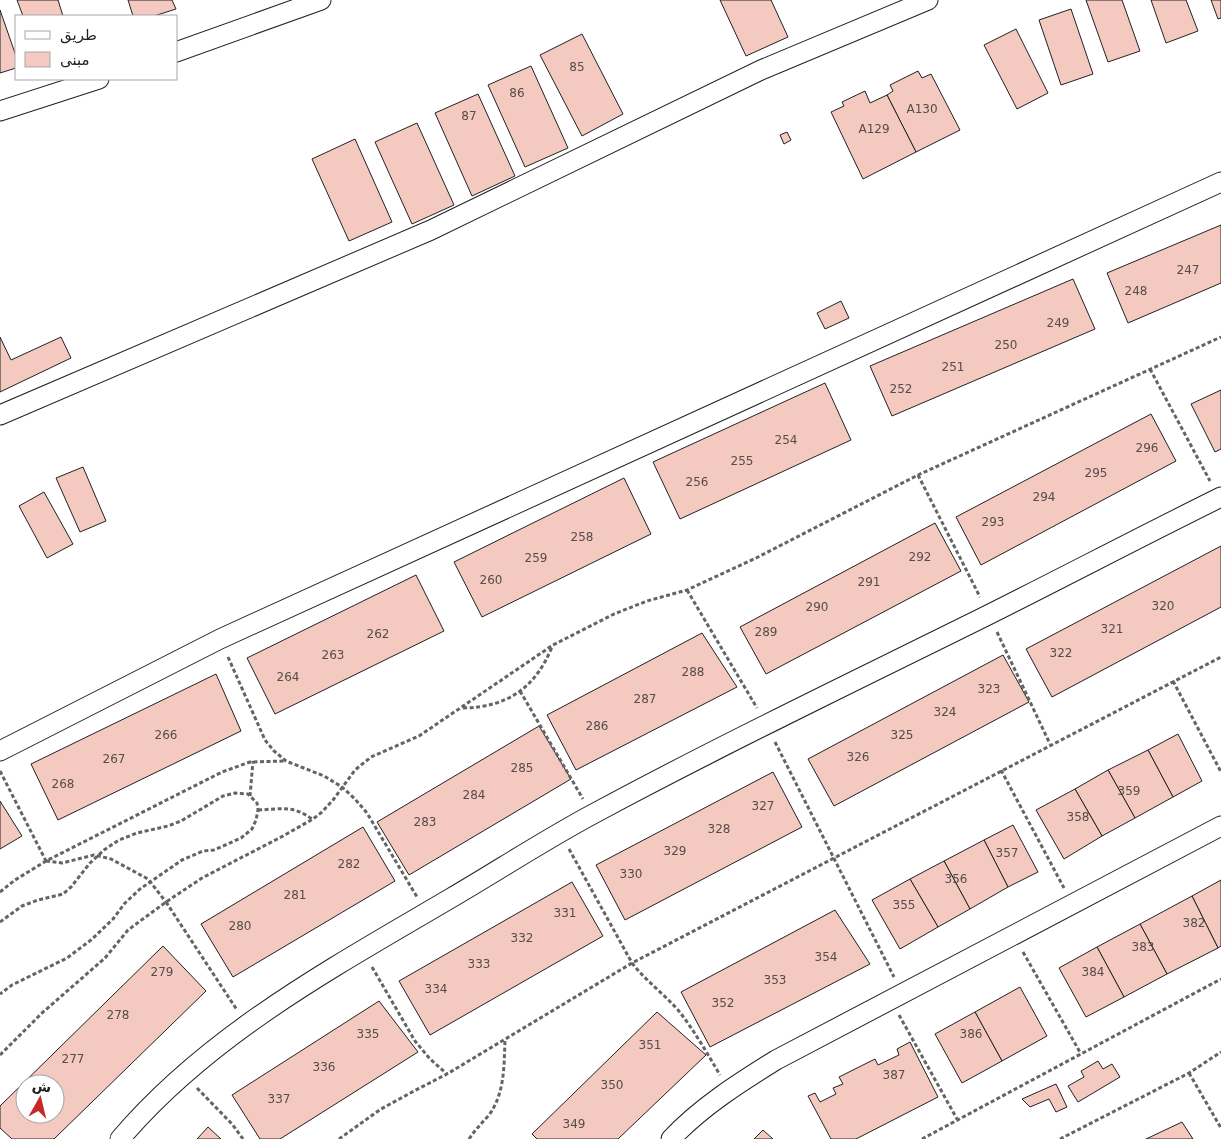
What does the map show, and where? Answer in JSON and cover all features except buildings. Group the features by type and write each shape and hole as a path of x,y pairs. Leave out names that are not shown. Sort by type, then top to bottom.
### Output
{"street":[{"path":"178,51 321,0"},
{"path":"0,415 431,230 761,70 928,0"},
{"path":"0,111 96,80"},
{"path":"0,751 220,639 1221,182"},
{"path":"120,1139 184,1073 247,1025 362,950 592,814 766,724 989,615 1220,498"},
{"path":"671,1139 729,1090 776,1060 1221,826"}],"path":[{"path":"0,1055 47,1008 105,958 128,930 202,878 313,819 322,812 355,770 371,757 419,736 552,645 614,614 647,601 687,590 758,557 918,475 1221,337"},
{"path":"1150,369 1220,498"},
{"path":"687,590 766,724 834,857 896,997 958,1119"},
{"path":"220,639 265,740 286,761 324,776 342,787 367,813 426,912"},
{"path":"462,708 493,705 520,691 535,678 546,662 552,645"},
{"path":"339,1139 414,1090 448,1074 632,963 1221,657"},
{"path":"1173,681 1221,772"},
{"path":"520,691 592,814"},
{"path":"0,892 15,880 46,861 222,772 253,761 286,761"},
{"path":"250,796 253,761"},
{"path":"1001,770 1073,904"},
{"path":"0,771 46,861"},
{"path":"0,922 22,906 63,894 90,863 104,850 120,840 137,833 181,821 218,798 229,794 241,793 250,796 257,803 258,810 252,829 241,838 228,845 197,853 182,860 140,889 91,940 66,958 12,985 0,994"},
{"path":"258,810 295,809 313,819"},
{"path":"560,834 632,963 642,976 679,1012 729,1090"},
{"path":"46,861 62,862 94,855 111,859 148,879 166,902 247,1025"},
{"path":"1013,935 1081,1054"},
{"path":"362,950 402,1022 415,1041 430,1059 448,1074"},
{"path":"922,1139 1221,978"},
{"path":"469,1139 489,1114 497,1100 502,1086 505,1039"},
{"path":"1060,1139 1189,1073 1221,1052"},
{"path":"184,1073 232,1124 243,1139"},
{"path":"1189,1073 1221,1128"}]}
